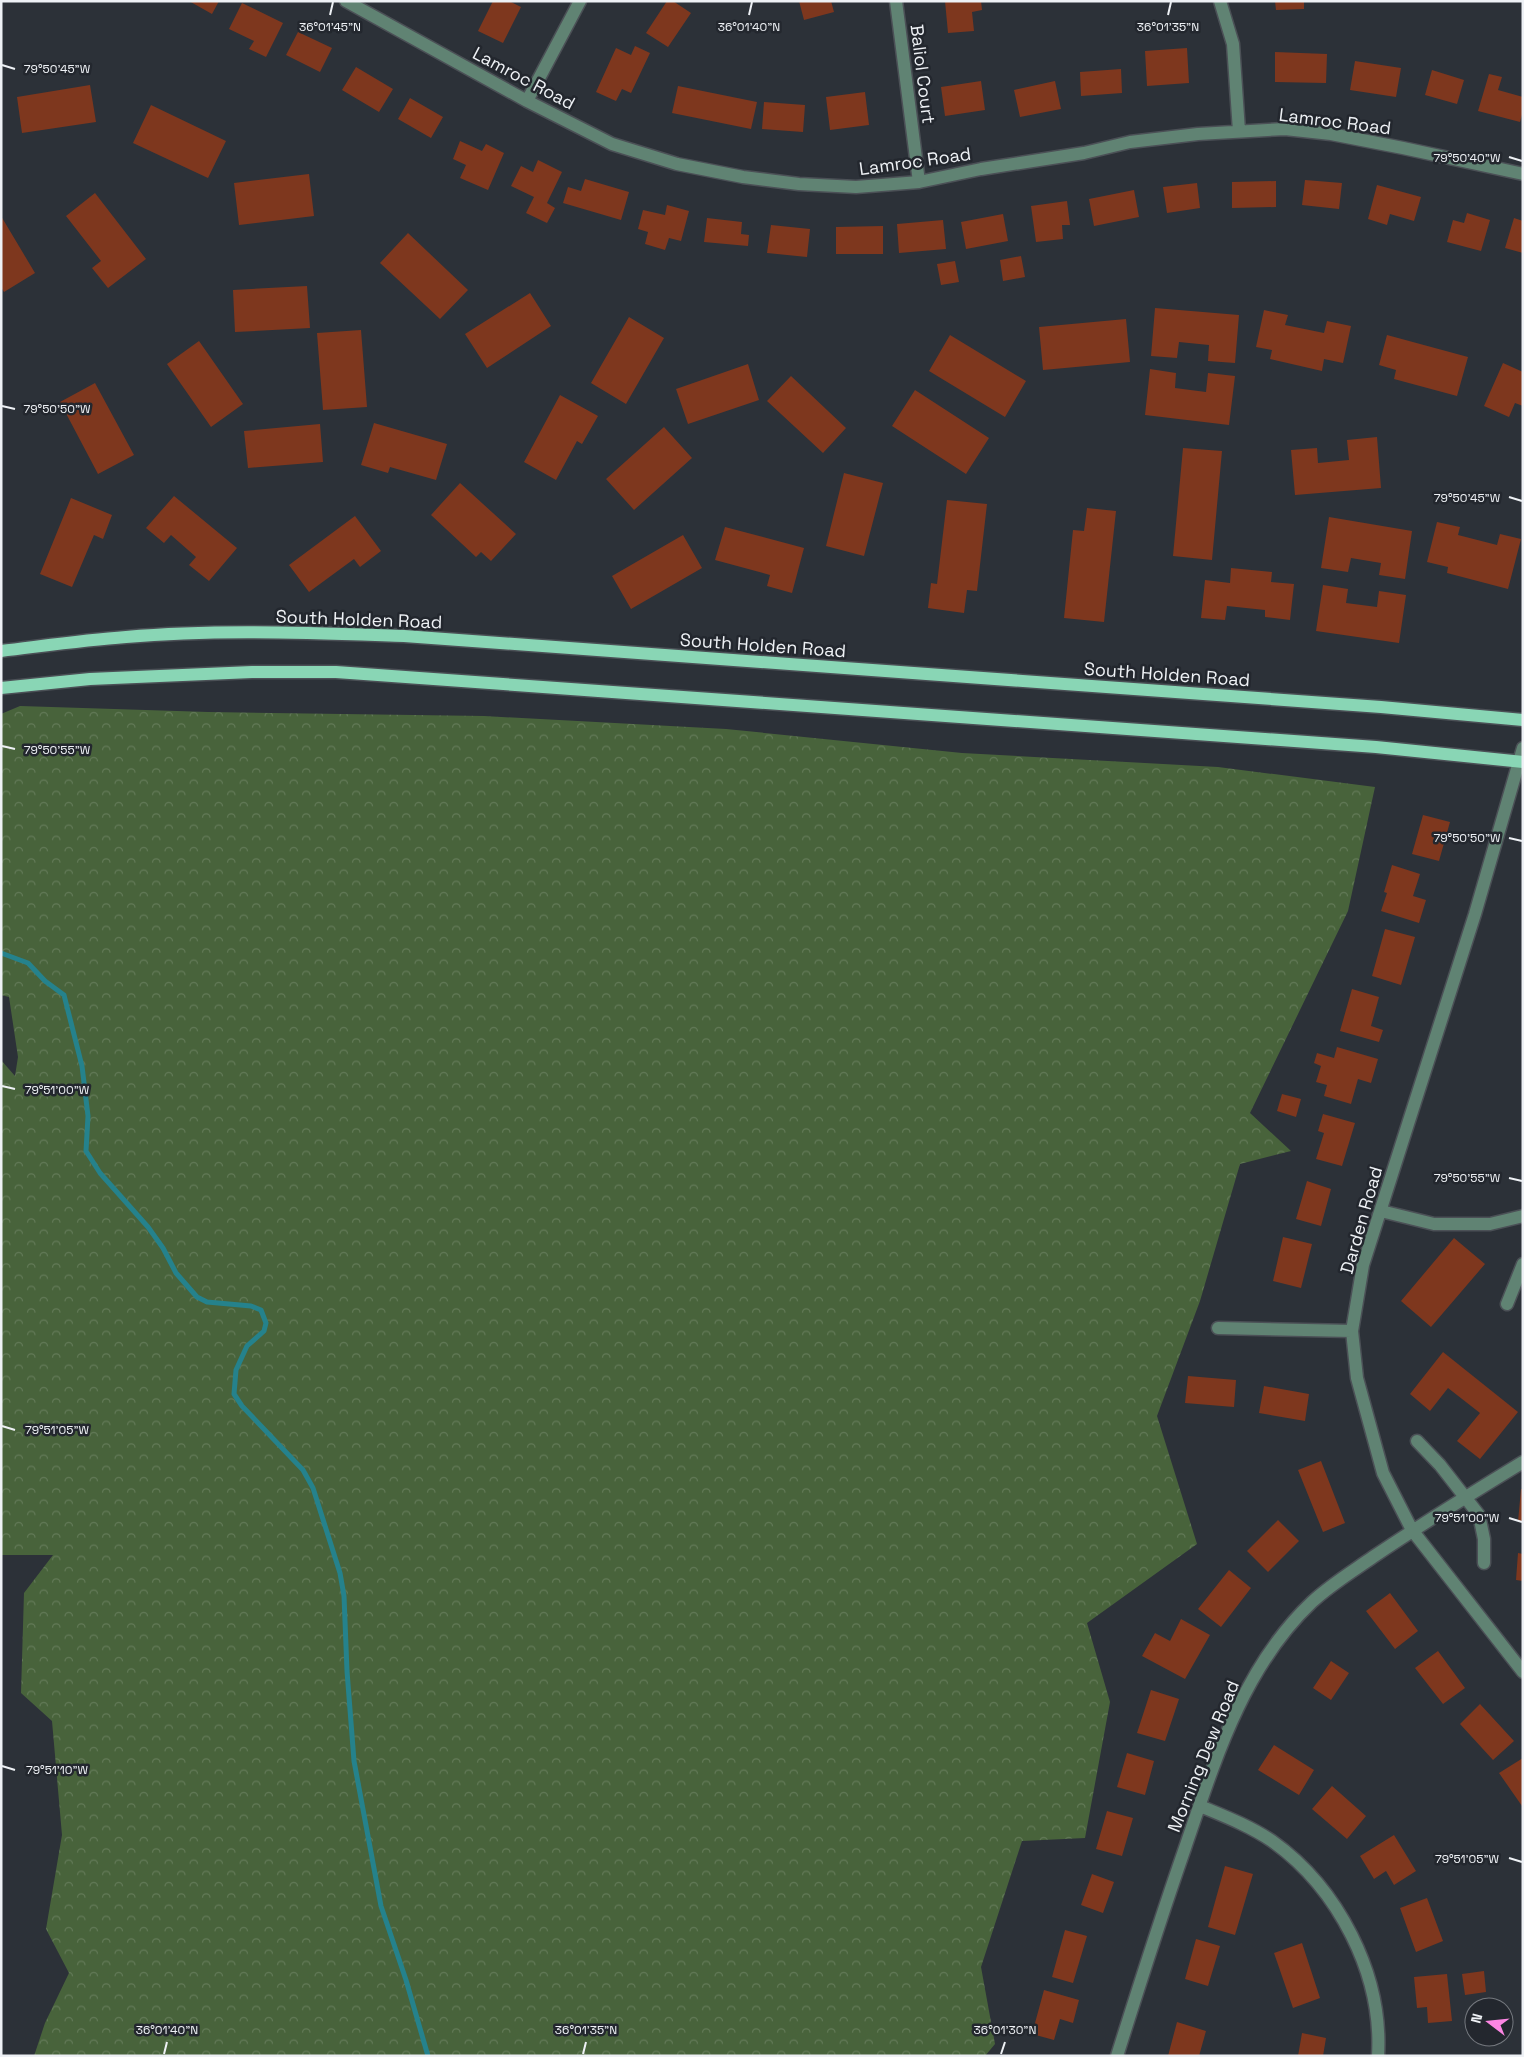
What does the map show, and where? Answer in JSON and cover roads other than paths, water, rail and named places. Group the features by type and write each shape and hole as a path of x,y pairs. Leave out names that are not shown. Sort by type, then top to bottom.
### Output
{"main road":[{"name":"South Holden Road","path":"1,651 126,637 201,633 295,632 404,636 1381,707 1523,720"},
{"path":"1,688 90,679 234,673 336,672 1376,747 1520,761"}],"street":[{"name":"Lamroc Road","path":"346,1 527,101 612,144 677,164 743,177 799,184 856,187 919,182 982,169 1084,153 1130,142 1239,131 1285,129 1331,134 1523,174"},
{"path":"527,101 580,1"},
{"name":"Baliol Court","path":"896,1 919,182"},
{"path":"1220,1 1233,44 1239,131"},
{"name":"Darden Road","path":"1523,748 1475,914 1363,1264 1352,1330 1357,1378 1382,1473 1412,1530 1523,1672"},
{"path":"1380,1211 1434,1224 1490,1224 1523,1216"},
{"path":"1507,1304 1523,1264"},
{"path":"1218,1328 1352,1330"},
{"path":"1417,1441 1440,1466 1479,1515 1484,1539 1484,1563"},
{"name":"Morning Dew Road","path":"1117,2056 1149,1952 1200,1806 1232,1722 1252,1678 1275,1643 1312,1601 1412,1530 1523,1462"},
{"path":"1200,1806 1239,1822 1272,1841 1308,1872 1340,1914 1361,1956 1375,2002 1378,2056"}],"waterway":[{"path":"1,953 28,963 45,981 64,995 82,1066 88,1116 86,1151 100,1173 148,1227 163,1248 176,1273 197,1297 207,1302 251,1306 261,1310 266,1323 264,1331 247,1346 236,1370 234,1394 242,1406 303,1470 313,1488 340,1573 344,1596 347,1671 354,1761 381,1906 406,1980 428,2056"}]}
